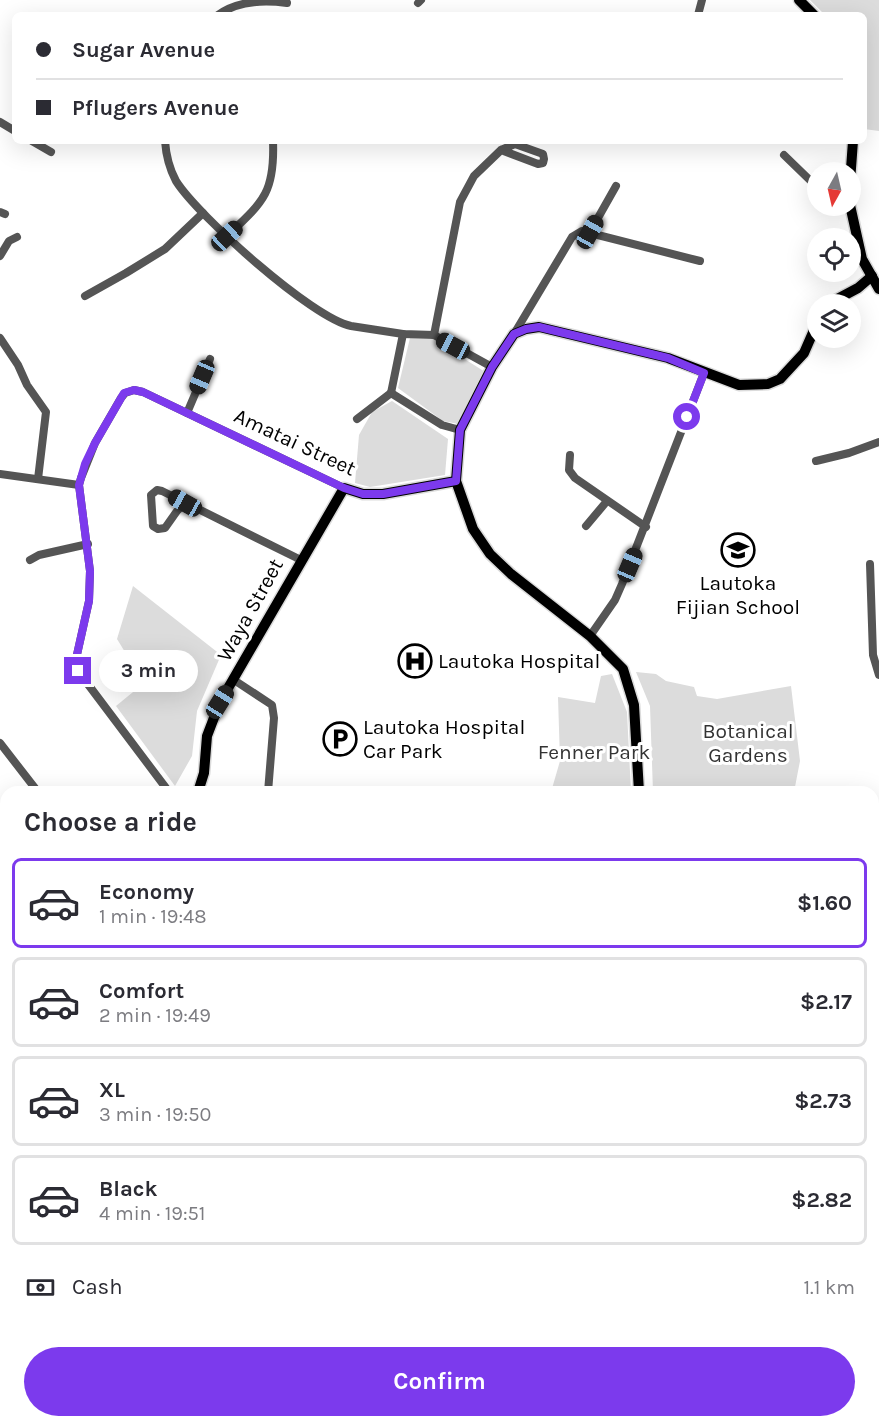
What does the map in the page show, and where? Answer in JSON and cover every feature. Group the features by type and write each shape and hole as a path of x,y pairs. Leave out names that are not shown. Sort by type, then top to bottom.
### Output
{"main road":[{"path":"799,0 811,12"},
{"path":"851,162 853,144"},
{"path":"852,216 862,259 879,289"},
{"path":"847,294 872,276"},
{"path":"639,786 634,705 623,669 590,636 511,574 490,554 473,529 456,481 460,430 492,367 514,334 526,329 539,327 668,358 739,385 768,384 780,379 804,353 807,346"},
{"name":"Amatai Street","path":"344,488 363,494 383,494 456,481"},
{"name":"Waya Street","path":"200,786 204,773 207,736 220,702 344,488"}],"street":[{"path":"222,12 228,7 246,3 271,1 287,3"},
{"path":"37,144 51,152"},
{"path":"165,144 168,163 176,181 203,213 273,277 335,321 403,334 434,335 492,367"},
{"path":"227,236 258,207 271,183 273,144"},
{"path":"434,335 460,202 474,176 501,150"},
{"path":"784,155 807,177"},
{"path":"590,232 616,186"},
{"path":"85,296 165,249 203,213"},
{"path":"514,334 572,237 582,231 700,261"},
{"path":"0,256 9,241 17,237"},
{"path":"357,419 392,393 403,334"},
{"path":"0,338 18,365 27,385 46,412 39,479"},
{"path":"187,413 210,359"},
{"path":"590,636 615,600 646,527 704,373"},
{"name":"Amatai Street","path":"79,485 85,464 95,443 124,393 134,390 143,392 344,488"},
{"path":"392,393 442,425 460,430"},
{"path":"816,461 849,453 879,442"},
{"path":"570,456 571,474 646,527"},
{"path":"0,474 79,485 88,544 89,601 76,659 78,671 164,786"},
{"path":"185,503 165,528 158,529 153,526 150,501 153,492 162,491 301,560"},
{"path":"586,526 608,501"},
{"path":"30,560 39,555 88,544"},
{"path":"870,564 873,655 879,675"},
{"path":"234,680 272,705 274,718 268,786"},
{"path":"0,743 33,786"}],"green space":[{"path":"810,0 879,0 879,131 867,129 867,12 822,12"},
{"path":"410,338 433,339 493,377 464,425 443,421 398,388"},
{"path":"392,401 448,439 445,475 370,487 355,483 359,435 372,412"},
{"path":"133,586 221,655 197,711 192,756 175,786 116,706 144,683 117,639"},
{"name":"Botanical Gardens","path":"636,672 656,674 666,681 694,687 697,696 717,699 791,686 800,761 795,786 653,786 650,706"},
{"name":"Fenner Park","path":"612,674 627,712 631,786 553,786 560,761 558,697 595,703 601,676"}],"place":[{"name":"Lautoka Fijian School","path":"738,550"},
{"name":"Lautoka Hospital","path":"415,661"},
{"name":"Lautoka Hospital Car Park","path":"340,739"}],"route":[{"path":"78,671 76,659 89,601 90,571 79,485 85,464 95,443 124,393 134,390 143,392 344,488 363,494 383,494 456,481 460,430 492,367 514,334 526,329 539,327 668,358 704,373 687,417"}]}
